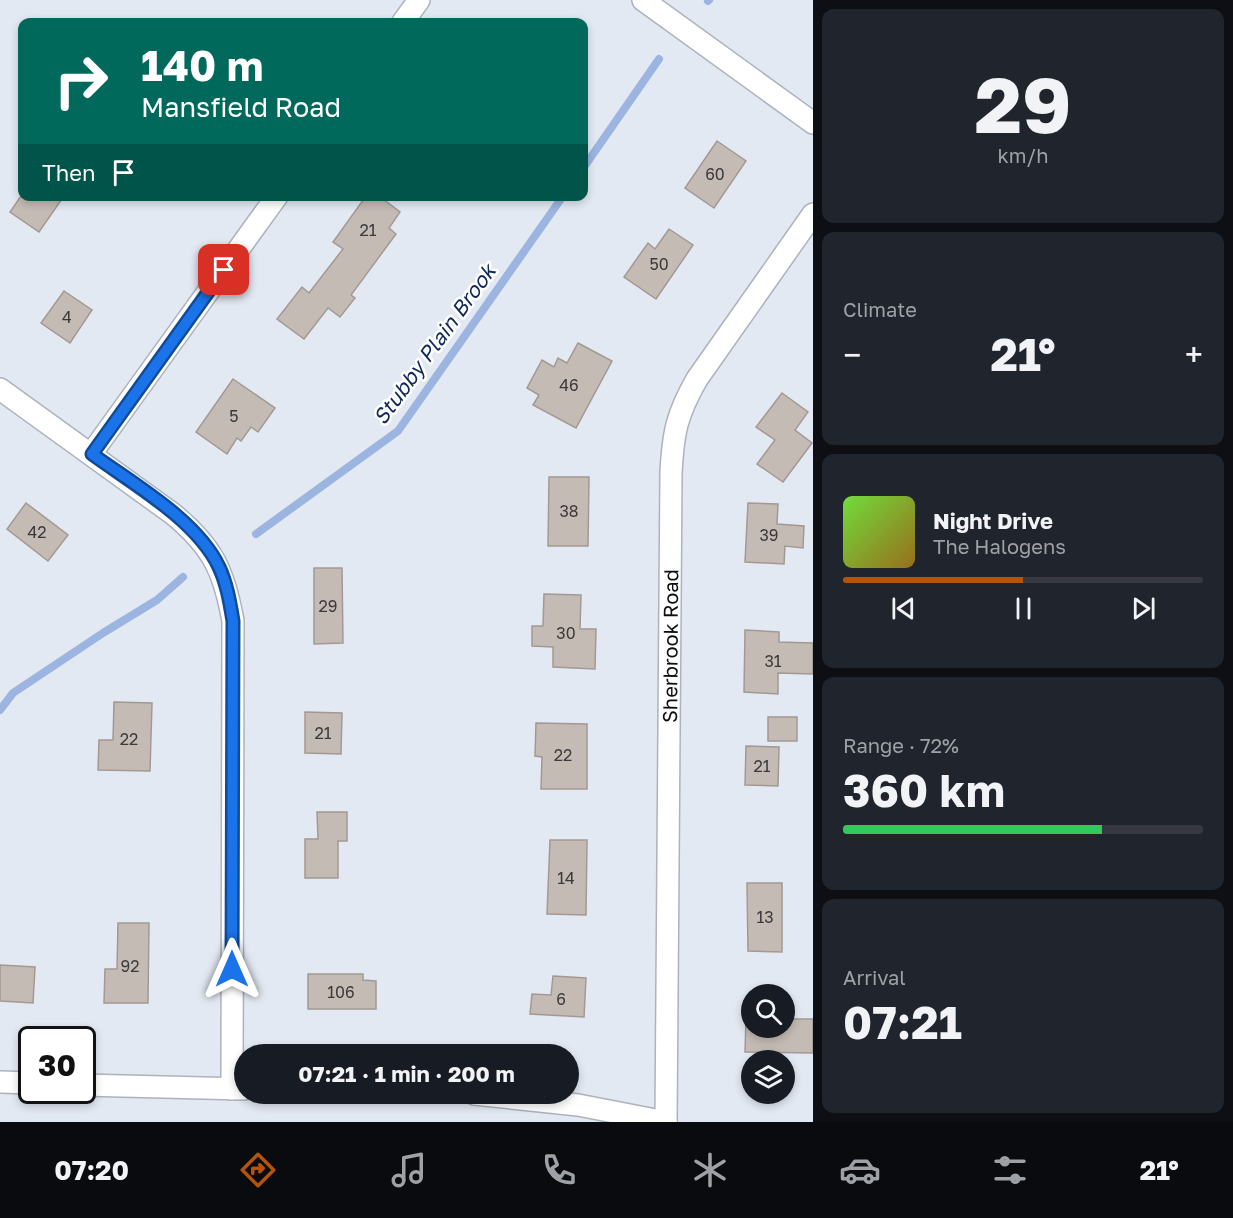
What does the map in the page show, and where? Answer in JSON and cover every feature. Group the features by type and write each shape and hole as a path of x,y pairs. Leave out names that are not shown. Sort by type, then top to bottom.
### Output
{"street":[{"path":"406,18 419,0"},
{"path":"643,0 813,123"},
{"path":"92,454 273,201"},
{"name":"Sherbrook Road","path":"666,1122 671,473 675,426 684,402 697,379 813,214"},
{"path":"0,389 193,530 218,566 227,589 233,621 238,1044"},
{"path":"0,1082 18,1083"},
{"path":"96,1085 234,1089"},
{"path":"569,1104 666,1122"}],"building":[{"path":"717,141 746,161 714,208 685,188"},
{"path":"18,200 61,201 39,232 10,212"},
{"path":"362,201 386,201 400,212 389,228 396,234 351,295 355,298 340,317 328,308 304,339 277,319 302,287 309,293 343,249 333,242"},
{"path":"669,229 693,245 656,299 624,277 648,243 655,249"},
{"path":"64,291 92,310 70,343 41,323"},
{"path":"578,343 612,361 576,428 533,405 539,395 527,388 542,360 554,367 558,358 567,363"},
{"path":"233,379 275,408 258,432 251,427 241,441 237,438 227,454 196,432"},
{"path":"782,393 808,412 795,430 812,443 783,482 757,464 775,440 756,427"},
{"path":"549,477 589,477 588,546 548,546"},
{"path":"26,503 68,535 48,561 7,529"},
{"path":"748,503 778,504 777,524 804,526 803,548 785,546 784,564 745,562"},
{"path":"314,568 342,568 343,643 314,644"},
{"path":"544,594 581,595 580,629 596,629 595,669 553,667 553,647 532,646 532,626 543,626"},
{"path":"745,630 779,632 779,642 813,643 813,674 778,673 778,694 744,692"},
{"path":"114,702 152,703 150,771 98,770 99,740 113,740"},
{"path":"305,712 342,713 341,754 305,753"},
{"path":"768,717 797,717 797,741 768,741"},
{"path":"536,723 587,724 587,789 541,789 542,757 535,756"},
{"path":"746,746 779,747 778,786 745,785"},
{"path":"317,812 347,812 347,841 338,841 338,878 305,878 305,839 318,839"},
{"path":"550,840 587,840 586,915 547,914"},
{"path":"747,883 782,883 782,952 748,951"},
{"path":"118,923 149,923 148,1003 104,1003 105,969 117,969"},
{"path":"0,965 35,967 33,1003 0,1001"},
{"path":"308,974 363,974 363,980 376,981 376,1009 308,1009"},
{"path":"553,976 586,978 584,1017 530,1014 532,994 551,995"},
{"path":"795,1019 813,1019 813,1053 795,1053 795,1050 745,1050 745,1038 795,1038"}],"waterway":[{"name":"Stubby Plain Brook","path":"588,161 659,59"},
{"name":"Stubby Plain Brook","path":"256,534 398,431 559,201"},
{"name":"Stubby Plain Brook","path":"0,710 13,693 157,600 183,577"}],"route":[{"path":"224,270 92,454 193,530 218,566 227,589 233,621 232,969"}]}
